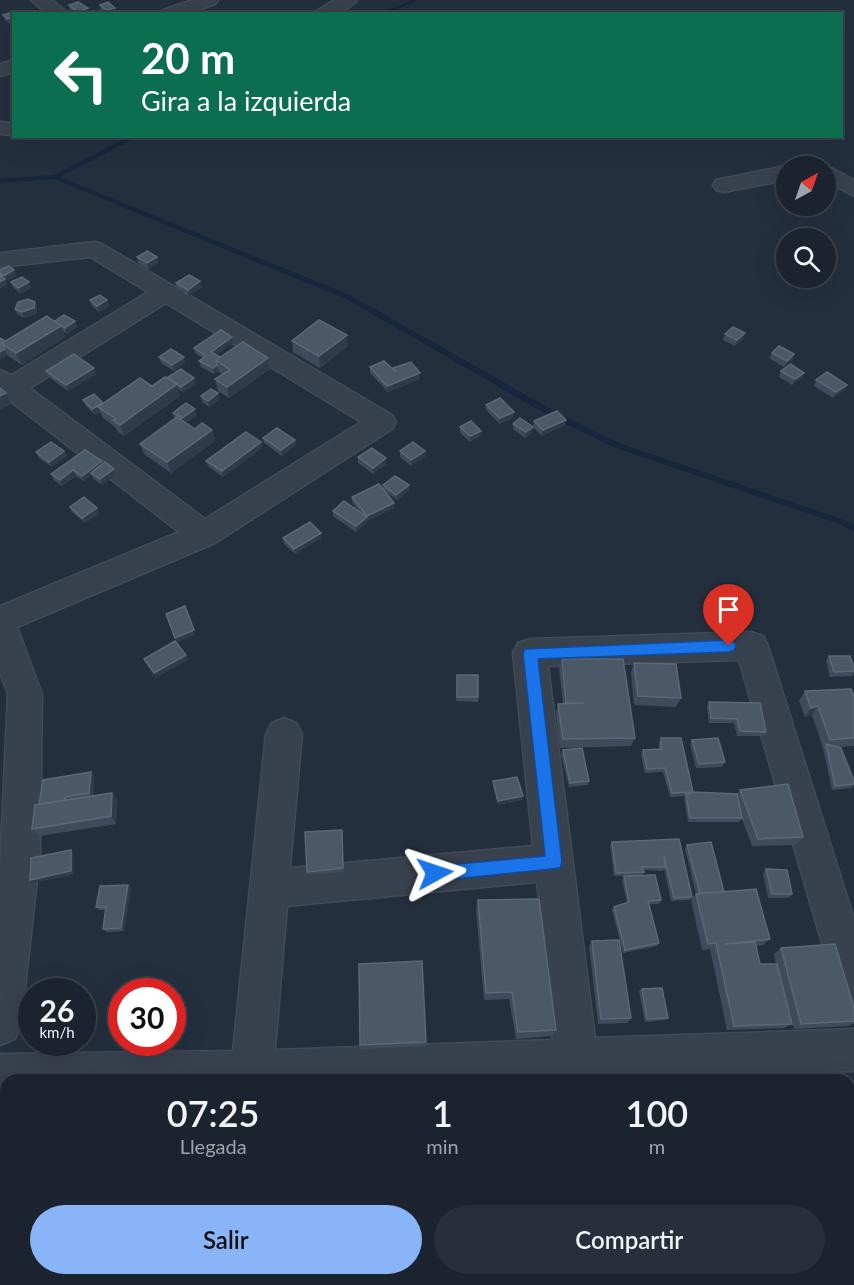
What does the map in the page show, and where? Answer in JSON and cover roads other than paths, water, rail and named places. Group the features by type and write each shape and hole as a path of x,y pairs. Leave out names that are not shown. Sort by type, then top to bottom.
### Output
{"street":[{"path":"40,0 57,12"},
{"path":"162,11 209,0"},
{"path":"325,12 348,0"},
{"path":"836,172 854,189"},
{"path":"724,185 776,175"},
{"path":"0,260 94,249 382,422 204,535 0,620"},
{"path":"166,292 6,383 204,535"},
{"path":"0,626 25,694 21,853 0,1024"},
{"path":"576,1060 530,653 751,645 854,984"},
{"path":"252,1072 284,734"},
{"path":"269,889 554,862"},
{"path":"126,1074 252,1072 854,1050"}],"waterway":[{"path":"386,12 416,0"},
{"path":"55,177 131,138"},
{"path":"0,181 55,177"},
{"path":"55,177 348,297 556,416 616,445 842,522 854,529"}]}
